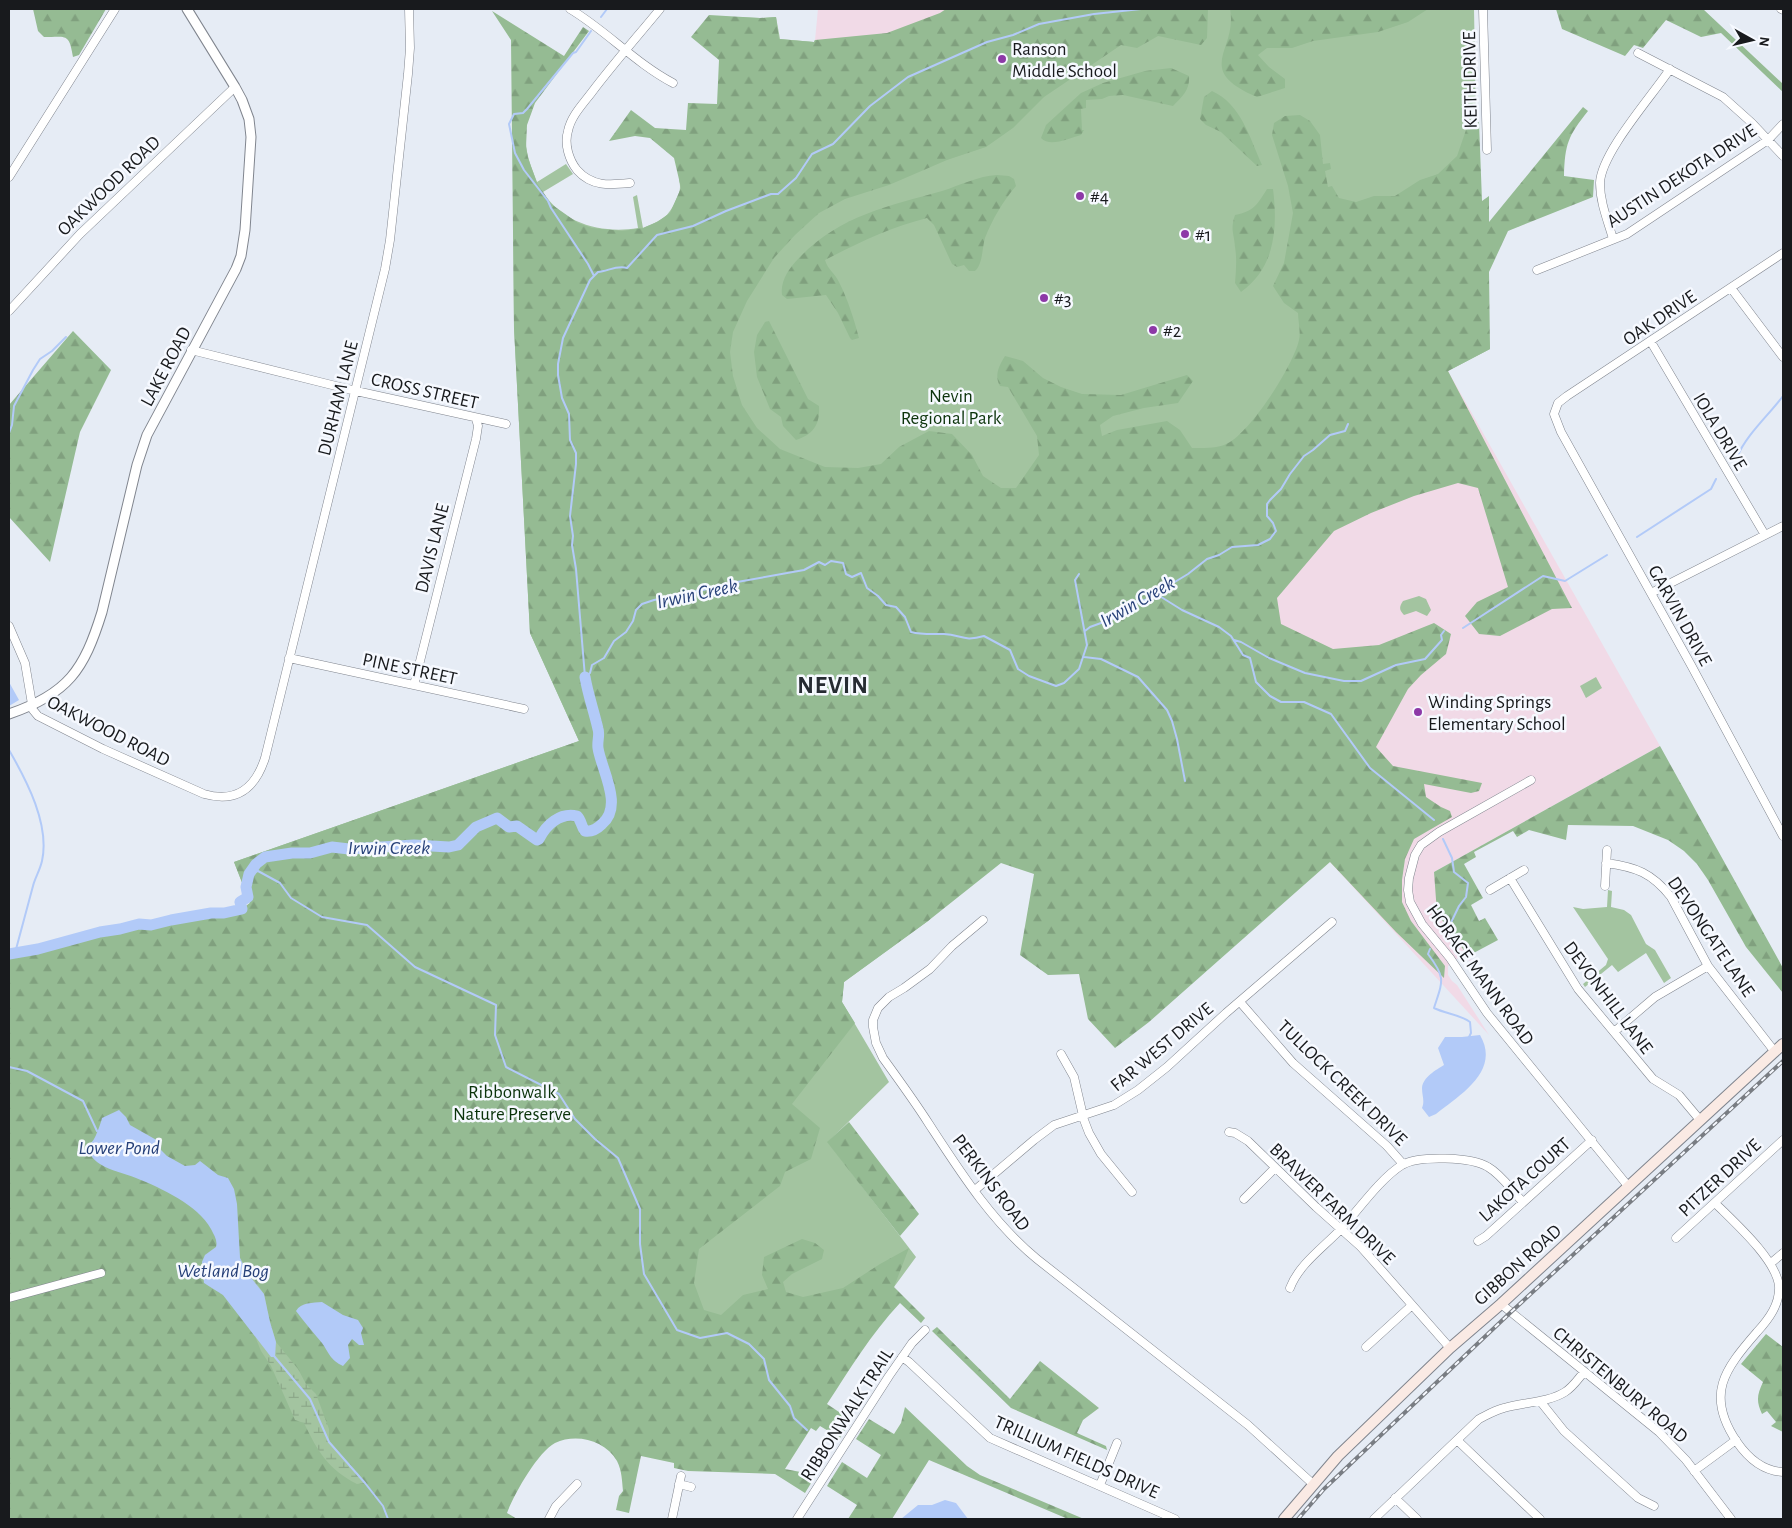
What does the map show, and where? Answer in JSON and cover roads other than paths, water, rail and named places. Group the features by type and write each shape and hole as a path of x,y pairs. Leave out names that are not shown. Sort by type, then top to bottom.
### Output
{"main road":[{"name":"GIBBON ROAD","path":"1284,1519 1312,1484 1345,1449 1450,1348 1501,1304 1783,1044"}],"street":[{"path":"9,177 115,9"},
{"name":"LAKE ROAD","path":"9,714 45,698 70,679 78,669 91,645 102,612 141,452 160,409 236,269 244,246 251,128 246,109 235,86 187,9"},
{"name":"DURHAM LANE","path":"251,786 261,770 379,300 390,240 408,74 410,48 409,9"},
{"path":"570,9 599,27 652,72 673,83"},
{"path":"630,183 610,186 601,185 588,179 576,168 570,157 567,138 570,124 625,49 660,9"},
{"name":"KEITH DRIVE","path":"1483,9 1487,150"},
{"path":"1638,53 1723,97 1783,156"},
{"path":"1614,240 1603,210 1600,182 1603,169 1616,144 1670,70"},
{"name":"OAKWOOD ROAD","path":"9,311 80,234 235,86"},
{"name":"AUSTIN DEKOTA DRIVE","path":"1537,270 1614,240 1639,226 1768,140 1783,124"},
{"name":"OAK DRIVE","path":"1555,409 1558,403 1567,396 1783,253"},
{"path":"1731,288 1783,357"},
{"name":"IOLA DRIVE","path":"1651,342 1765,535"},
{"name":"CROSS STREET","path":"191,350 356,391 476,419 506,424"},
{"name":"GARVIN DRIVE","path":"1555,409 1555,419 1561,432 1783,836"},
{"name":"DAVIS LANE","path":"414,685 476,439 478,426 476,419"},
{"path":"1651,593 1783,526"},
{"name":"OAKWOOD ROAD","path":"9,626 25,663 32,705 35,713 42,718 103,749 204,794 217,797 232,795 244,791 251,786"},
{"name":"PINE STREET","path":"289,658 524,709"},
{"name":"HORACE MANN ROAD","path":"1531,780 1428,839 1421,846 1408,878 1410,902 1415,914 1462,974 1514,1048 1592,1140 1628,1186"},
{"path":"1605,886 1607,850"},
{"name":"DEVONGATE LANE","path":"1606,863 1638,869 1658,882 1671,897 1708,966 1775,1052"},
{"path":"1490,890 1524,870"},
{"name":"DEVONHILL LANE","path":"1510,878 1569,978 1653,1079 1679,1095 1700,1120"},
{"name":"PERKINS ROAD","path":"983,920 952,946 930,969 883,1002 876,1012 873,1027 876,1043 883,1058 996,1220 1020,1245 1248,1425 1312,1484"},
{"name":"FAR WEST DRIVE","path":"975,1190 1054,1124 1114,1105 1138,1090 1167,1067 1332,922"},
{"path":"1614,1032 1656,996 1708,966"},
{"name":"TULLOCK CREEK DRIVE","path":"1240,1002 1293,1063 1387,1146 1403,1164"},
{"path":"1061,1054 1074,1077 1089,1133 1101,1154 1132,1192"},
{"name":"BRAWER FARM DRIVE","path":"1229,1132 1235,1133 1248,1141 1361,1247 1450,1348"},
{"name":"LAKOTA COURT","path":"1478,1241 1592,1140"},
{"name":"PITZER DRIVE","path":"1676,1238 1783,1140"},
{"path":"1290,1288 1294,1277 1341,1229 1373,1192 1403,1164 1429,1158 1483,1164 1494,1172 1523,1202"},
{"path":"1244,1199 1275,1168"},
{"path":"1715,1203 1771,1263 1778,1279 1781,1300 1732,1364 1724,1378 1720,1393 1721,1409 1724,1419 1736,1440 1754,1461 1764,1467 1783,1472"},
{"path":"1771,1263 1783,1253"},
{"path":"9,1298 102,1274"},
{"name":"CHRISTENBURY ROAD","path":"1501,1304 1659,1432 1677,1449 1731,1519"},
{"path":"1366,1347 1412,1306"},
{"name":"RIBBONWALK TRAIL","path":"797,1519 868,1406 912,1343 924,1330"},
{"name":"TRILLIUM FIELDS DRIVE","path":"902,1357 990,1438 1175,1519"},
{"path":"1374,1519 1479,1419 1492,1412 1540,1401 1566,1391 1584,1372"},
{"path":"1540,1401 1564,1431 1638,1498 1654,1506"},
{"path":"1456,1440 1540,1519"},
{"path":"1694,1471 1736,1440"},
{"path":"1100,1485 1118,1443"},
{"path":"672,1519 681,1476"},
{"path":"549,1519 556,1506 577,1484"},
{"path":"679,1484 690,1487"},
{"path":"1395,1498 1417,1519"}],"water":[{"path":"9,682 19,700 9,706"},
{"path":"1480,1035 1485,1048 1485,1060 1482,1071 1475,1081 1456,1099 1429,1117 1422,1108 1422,1088 1427,1077 1444,1065 1438,1048 1445,1037"},
{"name":"Lower Pond","path":"119,1110 126,1117 130,1125 160,1142 161,1150 167,1156 185,1166 195,1165 200,1161 218,1175 228,1178 234,1189 237,1204 240,1258 248,1274 264,1294 276,1342 275,1357 271,1357 223,1295 204,1283 202,1262 205,1255 216,1247 216,1240 205,1220 178,1198 146,1182 104,1166 91,1156 89,1146 96,1135 102,1118"},
{"path":"322,1302 343,1315 358,1320 363,1328 361,1333 364,1345 359,1345 352,1339 348,1345 350,1358 343,1366 332,1359 322,1343 296,1311 304,1304"},
{"path":"945,1500 956,1503 968,1519 901,1519 918,1505 932,1505"}],"waterway":[{"path":"601,17 607,9"},
{"path":"585,677 570,516 576,453 570,440 569,414 562,398 558,364 563,338 590,280 598,272 623,267 627,268 657,235 693,226 771,194 778,194 796,178 812,154 833,144 870,106 908,77 987,42 1013,35 1039,24 1094,14 1141,9"},
{"path":"591,31 576,52 573,53 527,109 523,113 514,114 509,124 515,153 524,170 548,201 594,276"},
{"path":"9,433 14,406 33,370 40,359 52,351 66,337"},
{"path":"1737,457 1752,433 1783,396"},
{"name":"Irwin Creek","path":"1085,631 1090,627 1112,619 1130,604 1145,600 1188,574 1207,559 1219,555 1232,547 1258,545 1270,539 1276,531 1273,523 1267,516 1267,504 1281,489 1304,456 1330,435 1345,431 1348,424"},
{"path":"1637,537 1711,489 1716,479"},
{"path":"1463,628 1543,576 1565,581 1607,555"},
{"name":"Irwin Creek","path":"585,677 590,673 592,665 604,658 614,641 626,632 633,621 636,610 642,604 726,584 804,570 819,562 825,565 831,561 843,563 846,574 852,577 861,573 867,588 886,605 896,607 905,617 911,632 944,634 967,638 984,636 1010,650 1018,669 1029,676 1056,686 1064,683 1079,669 1087,645 1075,580 1079,574"},
{"path":"1156,592 1182,610 1219,627 1231,636 1243,655 1250,658 1256,682 1270,696 1281,702 1304,702 1331,714 1370,768 1434,820"},
{"path":"1234,640 1269,658 1305,673 1344,681 1361,681 1396,665 1425,659 1442,640 1441,635 1444,631"},
{"path":"1084,657 1101,659 1138,677 1167,710 1177,739 1185,781"},
{"name":"Irwin Creek","path":"9,954 38,949 100,932 139,924 151,925 242,909 240,902 248,897 246,887 249,874 256,864 265,857 292,853 310,853 332,847 349,849 414,845 449,847 458,845 476,827 497,818 509,827 517,826 537,840 554,821 565,816 577,816 585,831 594,830 608,816 611,798 598,748 599,731 585,677"},
{"path":"9,750 23,775 35,804 40,818 44,847 42,861 15,953"},
{"path":"1443,839 1452,858 1454,872 1468,883 1466,897 1459,906 1446,933"},
{"path":"249,874 258,871 280,883 291,898 322,917 367,925 415,967 496,1005 495,1035 506,1067 559,1094 575,1119 618,1158 640,1209 640,1244 644,1274 677,1330 700,1338 727,1333 749,1344 764,1359 769,1380 790,1406 794,1418 807,1430"},
{"path":"1430,949 1428,954 1438,969 1441,979 1434,1008 1470,1022 1471,1033 1468,1039"},
{"path":"9,1067 27,1071 83,1101 97,1131"},
{"path":"274,1356 310,1399 329,1442 383,1506 388,1519"}],"railway":[{"path":"1298,1519 1324,1489 1511,1312 1783,1061"}],"place":[{"name":"Ranson Middle School","path":"1002,59"},
{"name":"#4","path":"1080,196"},
{"name":"#1","path":"1185,234"},
{"name":"#3","path":"1044,298"},
{"name":"#2","path":"1153,330"},
{"name":"Winding Springs Elementary School","path":"1418,712"}],"district":[{"name":"NEVIN","path":"833,685"}],"park label":[{"name":"Nevin Regional Park","path":"951,406"},
{"name":"Ribbonwalk Nature Preserve","path":"512,1102"}],"water label":[{"name":"Wetland Bog","path":"223,1270"}]}
